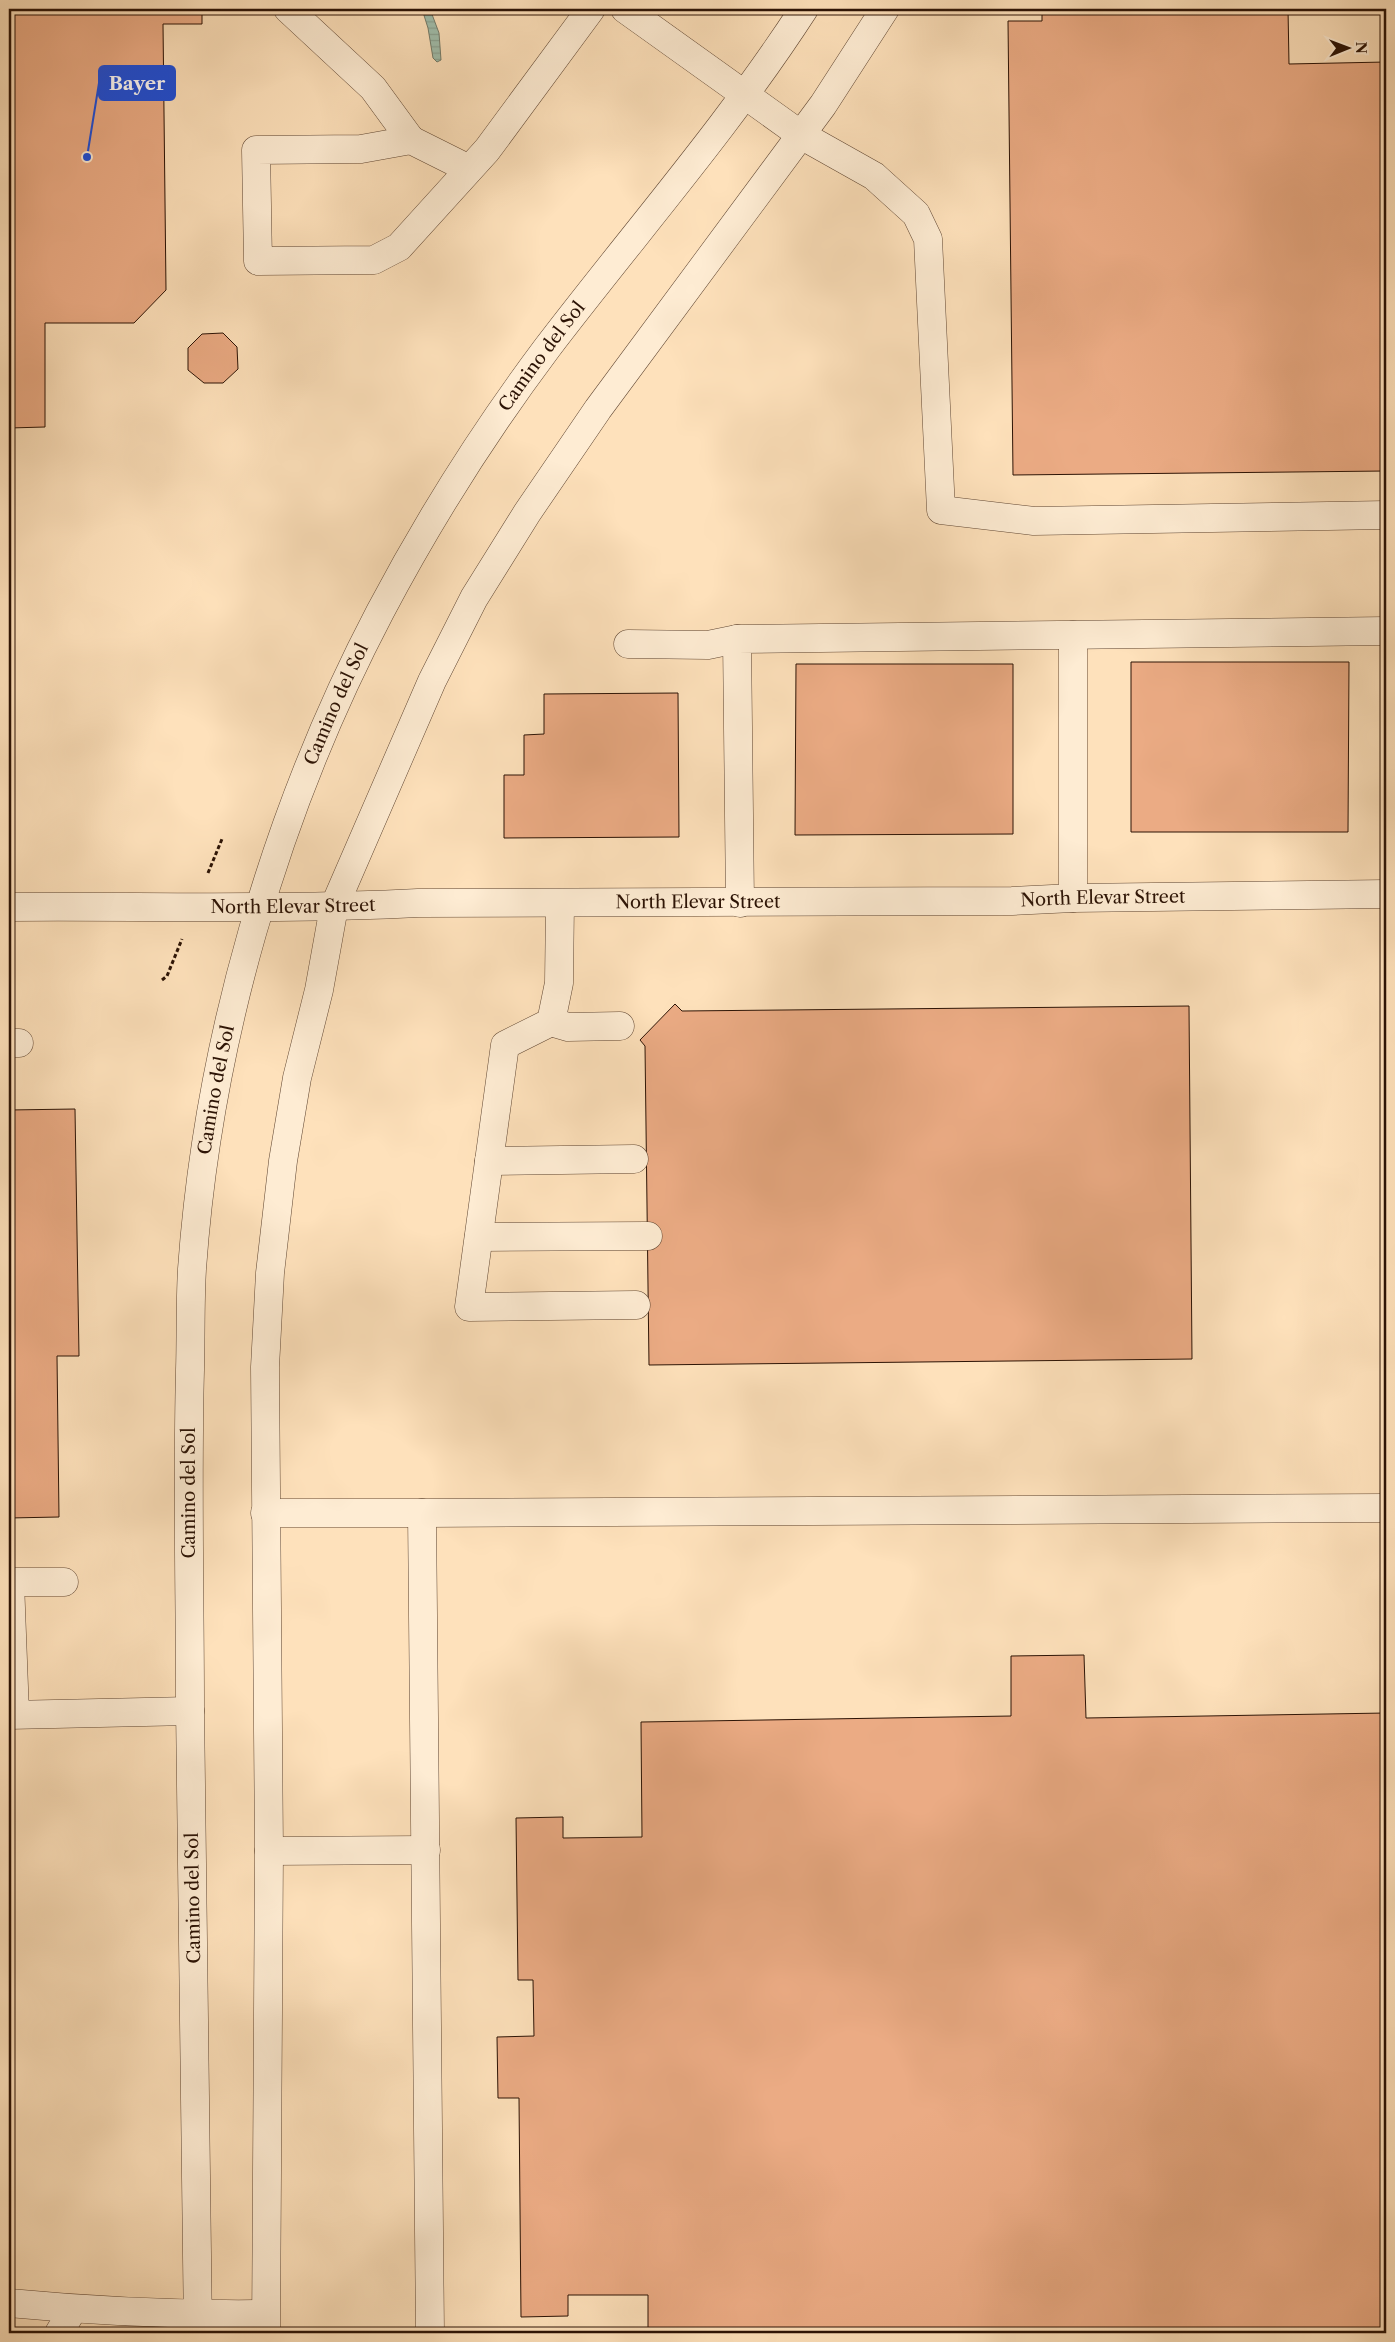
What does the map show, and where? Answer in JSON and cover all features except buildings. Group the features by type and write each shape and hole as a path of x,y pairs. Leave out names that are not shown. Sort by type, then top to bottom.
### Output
{"street":[{"path":"288,9 373,88 411,140 469,169"},
{"path":"411,140 361,149 256,150 258,262 374,260 399,247 487,150 591,9"},
{"path":"625,9 800,135 874,176 916,214 928,238 941,510 1034,521 1386,515"},
{"name":"Camino del Sol","path":"197,2324 188,1434 192,1273 199,1194 212,1115 238,982 259,907 318,744 376,618 441,502 499,414 547,349 746,96 804,9"},
{"path":"9,2303 72,2309 111,2309 197,2324 266,2324 269,1851 265,1368 271,1263 283,1160 297,1078 319,990 334,907 428,690 474,598 527,513 598,409 800,135 859,52 885,9"},
{"path":"628,644 708,645 736,639 1386,631"},
{"path":"1073,635 1073,898"},
{"path":"736,639 740,903"},
{"name":"North Elevar Street","path":"9,907 334,907 418,903 1012,901 1073,898 1386,894"},
{"path":"551,1022 559,983 560,903"},
{"path":"620,1026 568,1027 551,1022 505,1045 469,1307 636,1305"},
{"path":"490,1161 634,1160"},
{"path":"479,1236 648,1236"},
{"path":"265,1513 1386,1508"},
{"path":"422,1513 430,2333"},
{"path":"64,1582 10,1582 12,1714 190,1711"},
{"path":"269,1851 426,1850"},
{"path":"58,2333 72,2309"}],"shaded area":[{"path":"422,9 430,9 439,33 441,60 437,62 433,58 428,28"}],"place":[{"name":"Bayer","path":"87,157"}]}
